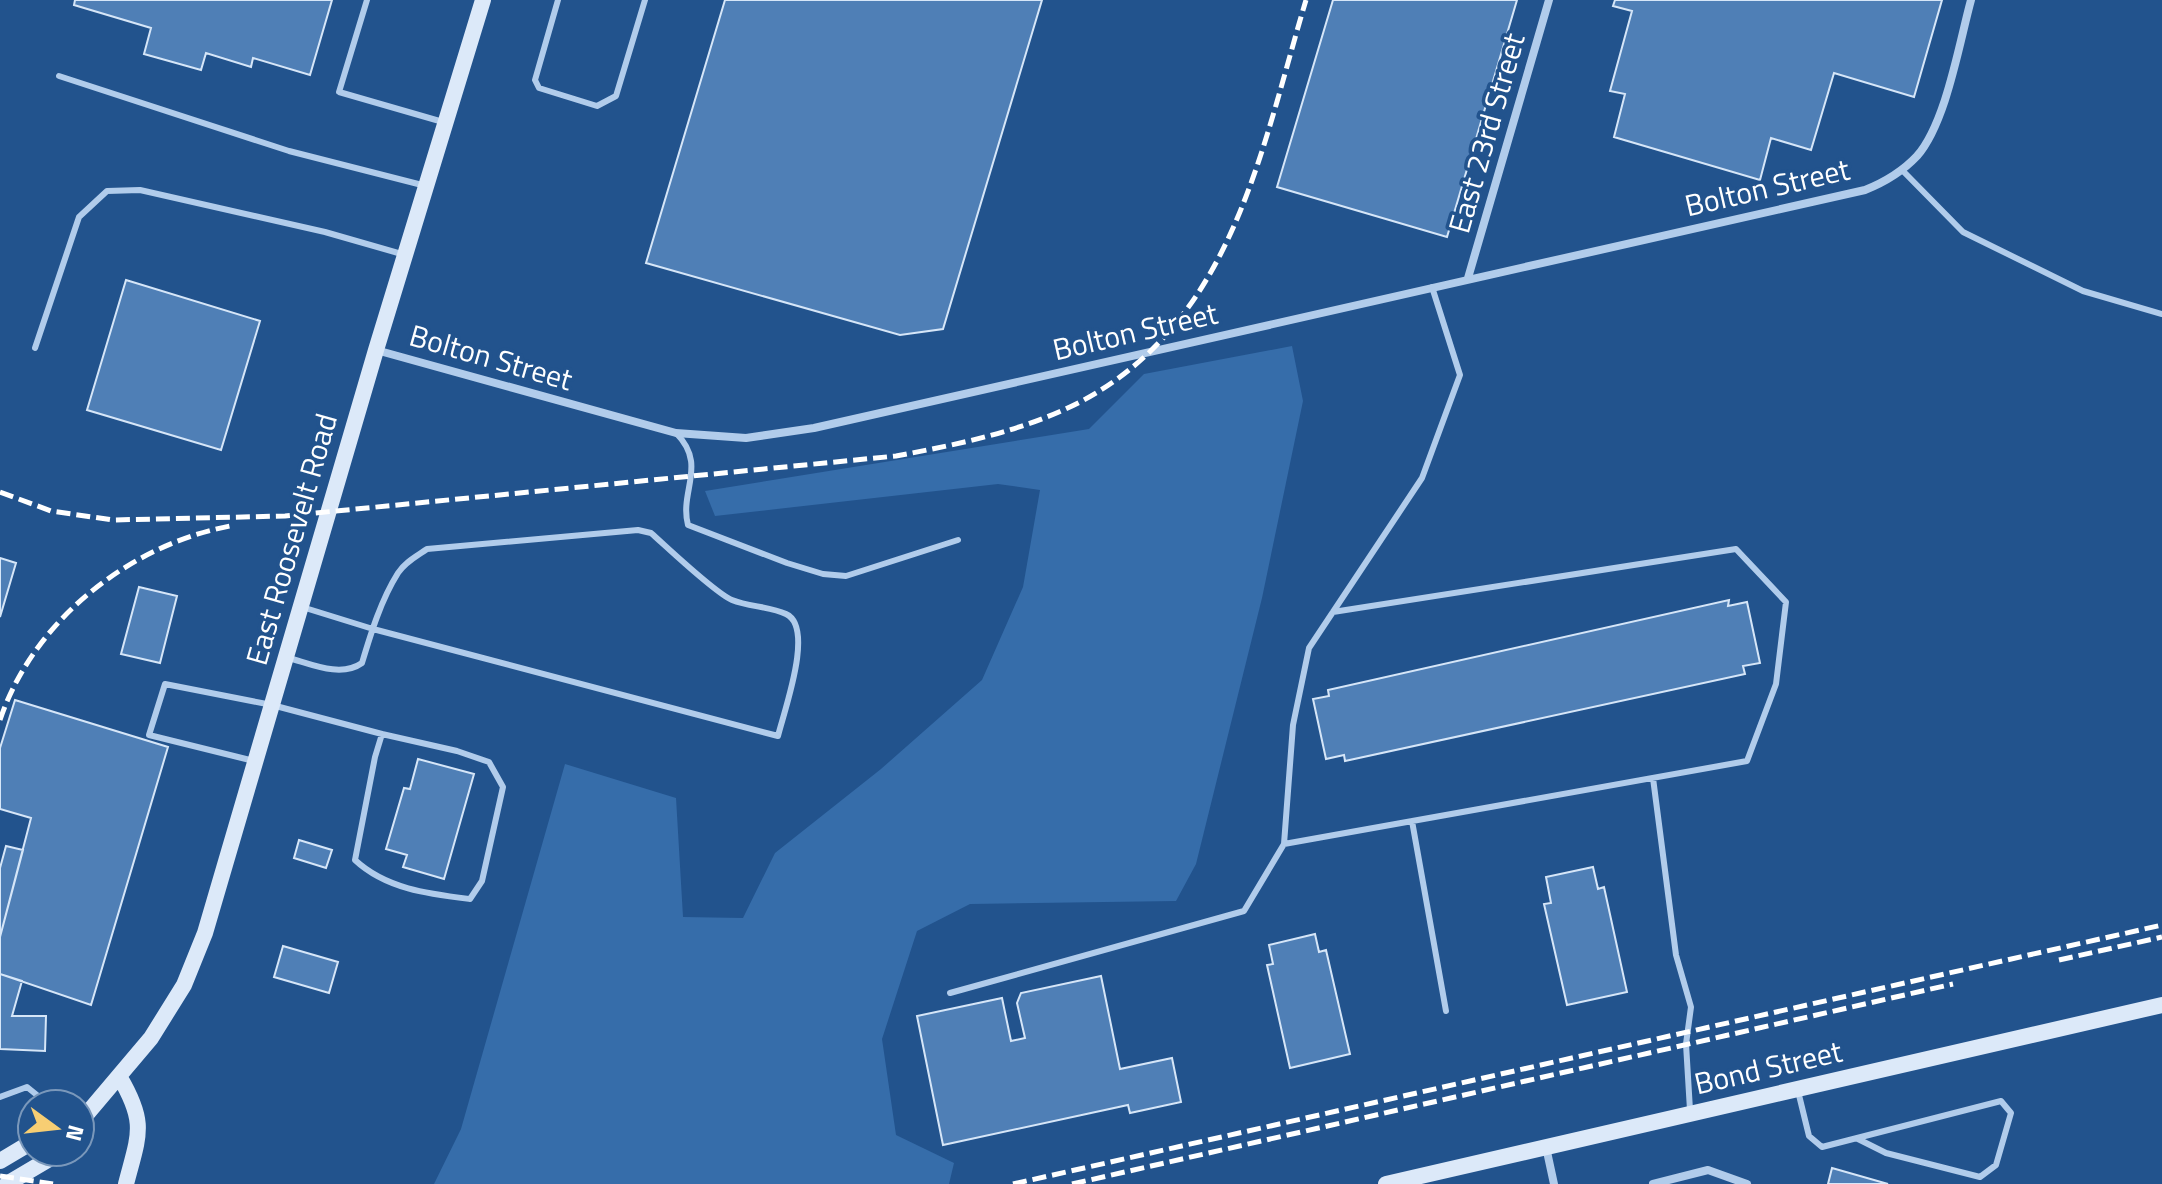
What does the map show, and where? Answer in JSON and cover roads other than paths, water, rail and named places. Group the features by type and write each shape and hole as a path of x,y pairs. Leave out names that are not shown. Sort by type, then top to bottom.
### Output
{"main road":[{"name":"East Roosevelt Road","path":"96,1103 151,1038 184,985 205,933 376,350 483,0"},
{"name":"Bond Street","path":"1386,1184 2162,1005"},
{"path":"119,1076 134,1101 140,1133 126,1184"},
{"path":"7,1184 34,1168"}],"street":[{"name":"East 23rd Street","path":"1468,278 1549,0"},
{"path":"1902,170 1917,156 1938,119 1971,0"},
{"name":"Bolton Street","path":"376,350 676,433 746,438 814,428 1865,190 1885,182 1902,170"},
{"path":"1546,1147 1554,1184"},
{"path":"1653,1184 1708,1170 1747,1184"}],"lane":[{"path":"367,0 339,92 445,123"},
{"path":"558,0 535,80 539,88 597,106 616,96 645,0"},
{"path":"59,76 289,151 426,186"},
{"path":"1902,170 1963,232 2083,291 2162,314"},
{"path":"35,348 79,217 107,191 140,190 325,232 405,255"},
{"path":"950,993 1244,911 1284,844 1296,709 1309,648 1422,478 1460,375 1432,287"},
{"path":"676,433 684,441 692,461 685,512 688,525 746,549 823,574 846,576 958,540"},
{"path":"286,657 337,670 348,670 362,663 373,629 398,573 427,549 638,530 651,533 729,600 788,614 797,624 800,635 778,736 373,629 300,607"},
{"path":"1284,844 1747,761 1776,684 1786,602 1736,549 1333,612"},
{"path":"255,761 149,735 165,684 272,705 457,751 489,762 503,787 482,881 470,899 419,893 368,872 355,860 382,734"},
{"path":"1653,778 1676,955 1691,1007 1686,1044 1691,1113"},
{"path":"1412,821 1446,1011"},
{"path":"1797,1088 1809,1136 1822,1147 2001,1101 2011,1113 1996,1165 1980,1177 1886,1153 1858,1139"}],"railway":[{"path":"0,492 51,511 113,520 285,516 896,456 968,441 1037,421 1082,401 1133,367 1174,325 1207,278 1234,226 1255,171 1306,0"},
{"path":"0,720 15,684 36,651 61,620 90,593 156,550 230,526"},
{"path":"1013,1184 2162,925"},
{"path":"2059,960 2162,937"},
{"path":"1072,1184 1953,984"},
{"path":"0,1176 53,1184"}]}
